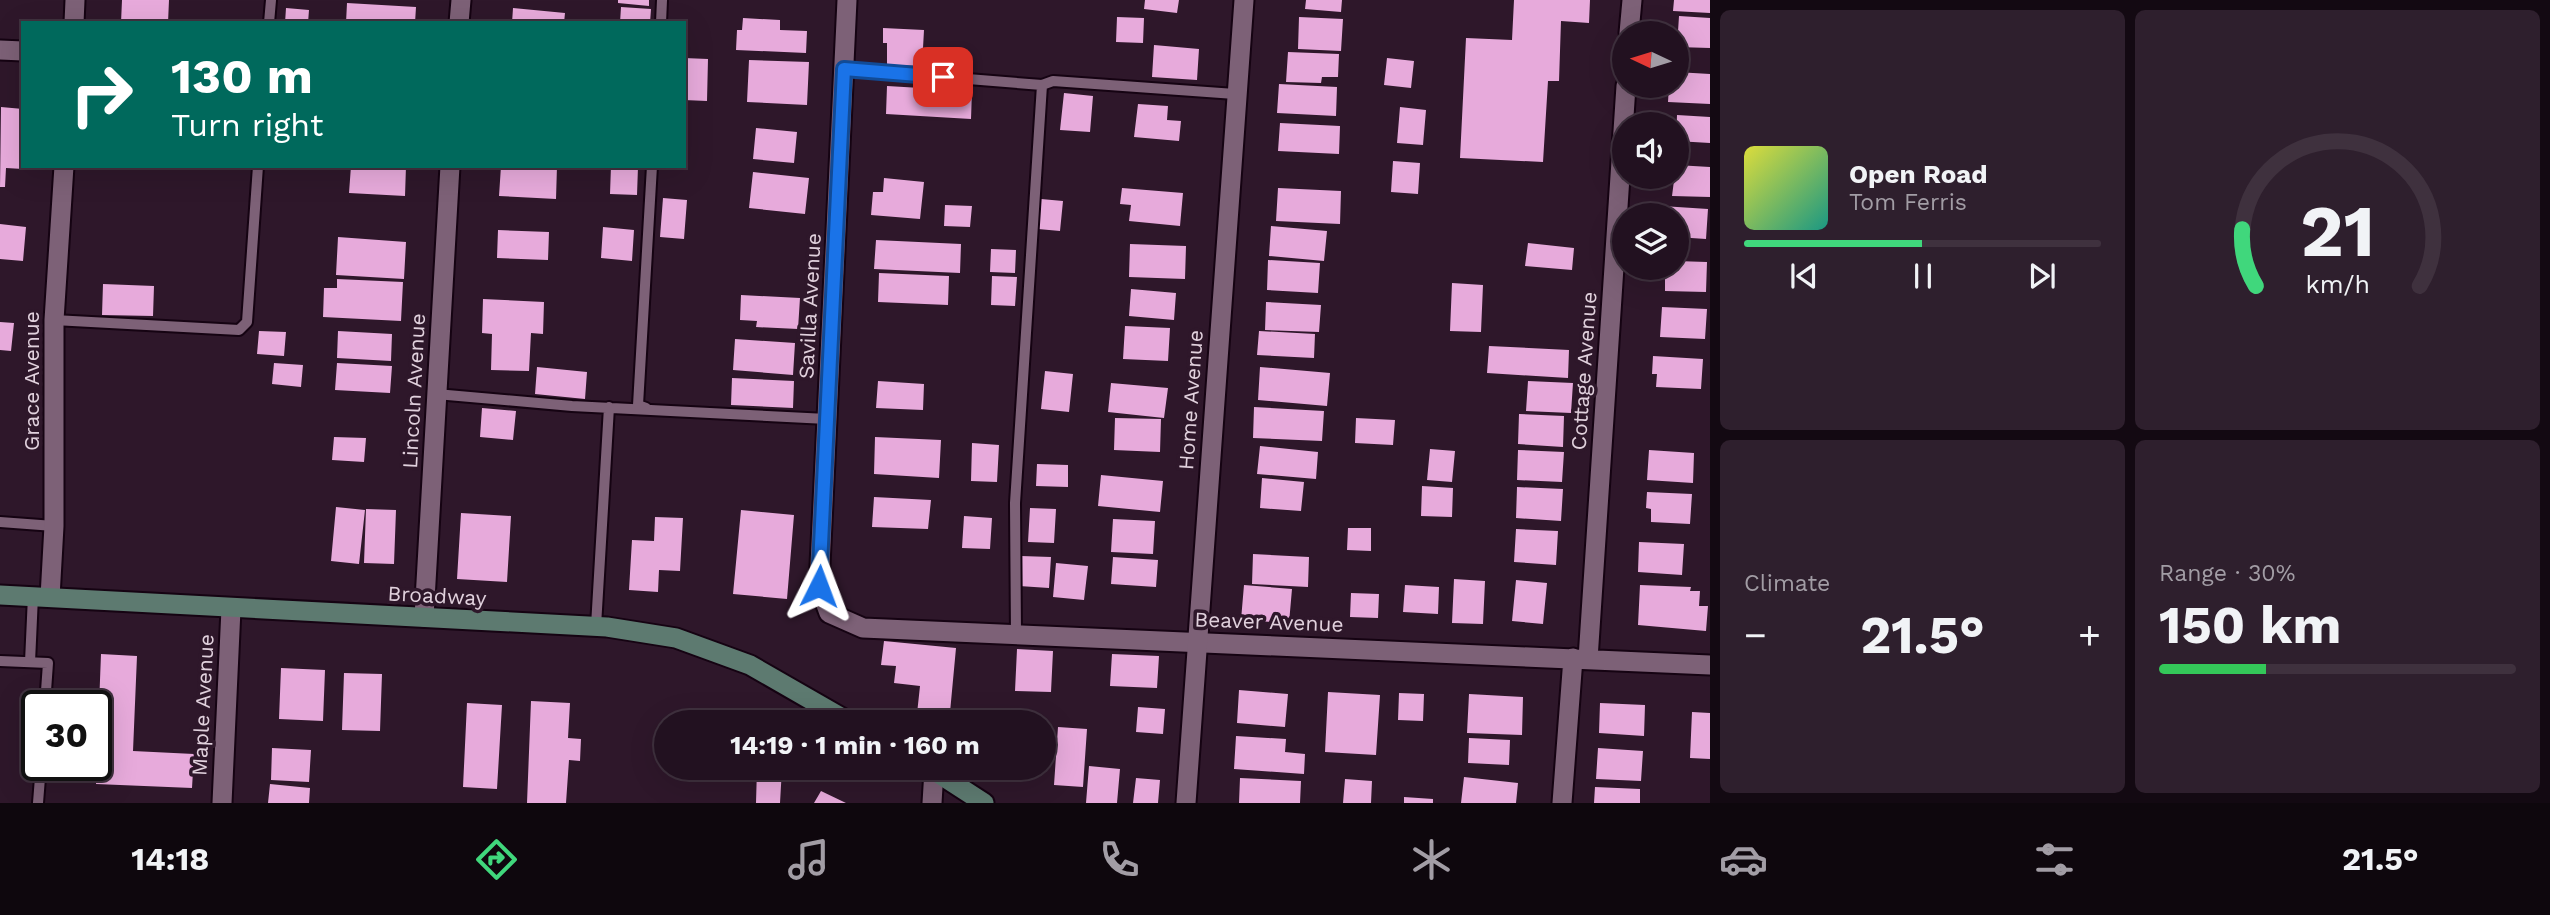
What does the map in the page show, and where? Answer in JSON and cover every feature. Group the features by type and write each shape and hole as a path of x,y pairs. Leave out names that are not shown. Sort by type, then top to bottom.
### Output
{"main road":[{"name":"Broadway","path":"0,595 596,626 676,638 750,665 828,710"},
{"path":"949,780 984,803"}],"street":[{"path":"74,21 75,0"},
{"path":"459,21 461,0"},
{"name":"Savilla Avenue","path":"829,613 819,586 847,0"},
{"name":"Home Avenue","path":"1186,803 1235,94 1244,0"},
{"path":"1630,21 1632,0"},
{"path":"0,50 21,51"},
{"name":"Cottage Avenue","path":"1562,803 1581,658 1625,98"},
{"name":"Grace Avenue","path":"42,596 54,526 54,320 64,168"},
{"name":"Lincoln Avenue","path":"424,617 450,168"},
{"name":"Maple Avenue","path":"222,803 231,609"},
{"name":"Beaver Avenue","path":"829,613 863,628 1710,665"},
{"path":"932,780 932,803"}],"lane":[{"path":"269,21 271,0"},
{"path":"661,21 662,0"},
{"path":"844,69 1042,85 1053,81 1235,94"},
{"path":"1016,634 1015,503 1042,85"},
{"path":"54,320 239,330 247,322 258,168"},
{"path":"646,408 638,405 652,168"},
{"path":"436,394 827,419"},
{"path":"596,626 609,407"},
{"path":"0,522 54,526"},
{"path":"30,662 42,596"},
{"path":"0,661 48,663 46,690"},
{"path":"38,803 40,781"}],"building":[{"path":"122,0 169,0 168,21 121,21"},
{"path":"618,0 649,0 649,6 618,3"},
{"path":"1145,0 1179,0 1177,13 1144,9"},
{"path":"1306,0 1342,0 1341,12 1305,9"},
{"path":"1514,0 1590,0 1589,23 1561,21 1559,81 1548,81 1543,162 1460,158 1466,38 1512,40"},
{"path":"1674,0 1710,0 1710,13 1673,11"},
{"path":"347,3 416,7 415,21 346,21"},
{"path":"621,7 651,9 650,21 620,21"},
{"path":"286,8 309,10 308,21 285,21"},
{"path":"513,8 565,13 564,21 512,21"},
{"path":"1679,16 1710,18 1710,48 1689,47 1689,21 1679,21"},
{"path":"1117,17 1144,18 1143,43 1116,42"},
{"path":"1299,17 1343,19 1341,51 1298,49"},
{"path":"743,18 780,20 780,30 807,31 806,53 736,50 737,30 742,30"},
{"path":"883,28 924,30 922,66 887,65 887,43 883,43"},
{"path":"1154,45 1199,49 1197,80 1152,77"},
{"path":"1288,52 1339,54 1338,77 1322,77 1321,83 1286,82"},
{"path":"686,58 708,59 707,101 686,100"},
{"path":"1387,58 1414,61 1411,88 1384,85"},
{"path":"749,60 809,62 807,105 747,102"},
{"path":"1689,73 1710,74 1710,104 1668,102 1668,98 1689,98"},
{"path":"1279,84 1337,87 1336,116 1277,113"},
{"path":"887,86 972,91 971,119 886,114"},
{"path":"1064,93 1093,96 1090,132 1060,130"},
{"path":"1138,104 1168,106 1167,120 1181,121 1179,141 1134,137"},
{"path":"1,107 21,109 23,169 6,168 5,187 0,187"},
{"path":"1400,107 1426,110 1423,145 1397,143"},
{"path":"1689,116 1710,117 1710,143 1689,142"},
{"path":"1280,123 1340,126 1339,154 1278,151"},
{"path":"756,128 797,132 794,163 753,159"},
{"path":"1393,161 1420,163 1418,194 1391,192"},
{"path":"1689,166 1710,167 1710,197 1672,196 1673,189 1689,189"},
{"path":"351,168 406,168 405,196 349,193"},
{"path":"501,168 557,168 556,199 499,196"},
{"path":"611,168 638,168 637,195 610,194"},
{"path":"753,172 809,178 805,214 749,208"},
{"path":"884,178 924,182 920,219 871,215 873,192 883,192"},
{"path":"1122,188 1183,193 1180,226 1129,221 1131,205 1120,204"},
{"path":"1278,188 1341,191 1340,224 1276,221"},
{"path":"663,198 687,200 684,239 660,237"},
{"path":"1041,199 1063,201 1060,231 1038,229"},
{"path":"945,205 972,206 970,227 944,226"},
{"path":"1689,208 1708,209 1706,239 1689,238"},
{"path":"0,224 26,227 23,261 0,259"},
{"path":"1271,226 1327,231 1324,261 1269,256"},
{"path":"603,227 634,230 632,261 601,258"},
{"path":"498,230 549,232 548,260 497,258"},
{"path":"338,237 406,242 404,279 336,275"},
{"path":"876,240 961,244 960,273 874,269"},
{"path":"1528,243 1574,248 1572,270 1525,266"},
{"path":"1130,244 1186,246 1185,279 1129,277"},
{"path":"991,249 1016,250 1015,273 990,272"},
{"path":"1268,260 1320,263 1318,293 1267,290"},
{"path":"1689,261 1707,262 1706,292 1665,291 1665,280 1689,280"},
{"path":"879,273 949,276 948,305 878,302"},
{"path":"992,276 1017,277 1015,306 991,305"},
{"path":"337,279 403,282 401,321 323,317 324,288 337,288"},
{"path":"1452,283 1483,285 1481,332 1450,331"},
{"path":"103,284 154,286 153,316 102,315"},
{"path":"1131,289 1176,293 1174,320 1129,316"},
{"path":"741,295 800,298 798,329 756,327 757,321 740,320"},
{"path":"483,299 544,302 543,334 531,333 529,371 491,370 492,334 482,333"},
{"path":"1266,302 1321,305 1319,332 1265,330"},
{"path":"1662,307 1707,309 1705,339 1660,337"},
{"path":"0,322 14,323 11,351 0,350"},
{"path":"1125,326 1170,328 1168,361 1123,359"},
{"path":"259,331 286,332 284,356 257,354"},
{"path":"338,331 392,334 391,361 337,358"},
{"path":"1259,331 1315,334 1314,358 1257,355"},
{"path":"735,339 795,343 793,375 733,370"},
{"path":"1489,346 1569,350 1568,378 1487,373"},
{"path":"1653,356 1703,359 1701,389 1656,387 1657,374 1652,374"},
{"path":"274,363 303,365 301,387 272,384"},
{"path":"337,363 392,366 390,393 335,390"},
{"path":"537,367 587,372 585,399 535,394"},
{"path":"1260,367 1330,373 1327,406 1258,400"},
{"path":"1045,371 1073,374 1069,412 1041,409"},
{"path":"732,378 794,381 793,408 731,405"},
{"path":"878,381 924,384 923,410 876,408"},
{"path":"1528,381 1573,383 1571,413 1526,411"},
{"path":"1111,383 1168,388 1164,418 1108,412"},
{"path":"1254,407 1324,411 1322,441 1253,438"},
{"path":"482,408 516,411 513,440 480,437"},
{"path":"1519,414 1564,416 1563,447 1518,444"},
{"path":"1115,418 1161,419 1160,452 1114,450"},
{"path":"1356,418 1395,420 1393,445 1355,443"},
{"path":"334,437 366,438 364,462 332,460"},
{"path":"875,437 941,440 939,478 874,474"},
{"path":"972,443 999,445 997,482 971,481"},
{"path":"1260,446 1318,452 1316,479 1257,474"},
{"path":"1430,449 1455,451 1452,482 1427,480"},
{"path":"1518,450 1564,452 1562,482 1517,480"},
{"path":"1649,450 1694,453 1693,483 1647,480"},
{"path":"1037,464 1068,465 1068,487 1036,486"},
{"path":"1101,475 1163,481 1160,512 1098,506"},
{"path":"1262,478 1304,482 1301,511 1260,508"},
{"path":"1422,486 1453,488 1452,517 1421,516"},
{"path":"1517,487 1563,489 1561,521 1516,518"},
{"path":"1647,492 1692,494 1690,524 1651,522 1651,509 1646,508"},
{"path":"874,497 931,500 928,529 872,527"},
{"path":"336,507 365,510 359,564 331,561"},
{"path":"1030,508 1056,509 1054,543 1028,542"},
{"path":"366,509 396,510 394,564 364,563"},
{"path":"741,510 794,515 787,599 733,594"},
{"path":"461,513 511,516 507,582 457,579"},
{"path":"964,516 992,518 990,549 962,548"},
{"path":"655,517 683,518 680,571 659,570 658,592 629,590 632,540 654,541"},
{"path":"1113,519 1155,521 1153,554 1111,552"},
{"path":"1348,528 1371,528 1371,551 1347,550"},
{"path":"1516,529 1558,531 1556,565 1514,562"},
{"path":"1639,542 1684,544 1682,575 1638,572"},
{"path":"1253,554 1309,557 1308,587 1252,584"},
{"path":"1021,556 1051,557 1049,588 1019,586"},
{"path":"1113,557 1158,560 1156,587 1111,584"},
{"path":"1056,563 1088,566 1084,600 1053,597"},
{"path":"1454,579 1485,581 1483,624 1452,623"},
{"path":"1516,580 1547,583 1543,624 1512,621"},
{"path":"1244,585 1292,589 1289,623 1241,620"},
{"path":"1405,585 1439,587 1438,614 1403,612"},
{"path":"1640,585 1691,587 1690,591 1700,591 1699,606 1708,606 1706,631 1638,625"},
{"path":"1351,593 1379,594 1378,618 1350,617"},
{"path":"884,641 956,648 950,710 917,710 920,686 894,683 896,666 881,665"},
{"path":"1017,649 1053,651 1051,692 1015,691"},
{"path":"101,654 137,656 133,751 194,754 192,788 96,784 96,781 112,781 112,690 100,690"},
{"path":"1112,654 1159,656 1157,688 1110,686"},
{"path":"281,668 325,670 323,721 279,719"},
{"path":"344,673 382,674 380,731 342,730"},
{"path":"1239,690 1288,694 1285,727 1237,723"},
{"path":"1328,692 1380,695 1376,755 1325,752"},
{"path":"1399,693 1424,694 1423,721 1398,720"},
{"path":"1469,694 1523,697 1522,735 1467,733"},
{"path":"531,701 570,703 568,738 581,739 580,761 569,760 566,803 527,803"},
{"path":"467,703 502,705 497,789 463,787"},
{"path":"1600,703 1645,705 1644,736 1599,733"},
{"path":"1138,707 1165,709 1163,734 1136,732"},
{"path":"1692,712 1710,713 1710,759 1690,758"},
{"path":"1058,727 1087,729 1083,787 1054,785"},
{"path":"1236,736 1286,739 1285,752 1305,754 1304,774 1234,769"},
{"path":"1469,738 1510,740 1509,765 1468,763"},
{"path":"272,748 311,750 309,782 271,780"},
{"path":"1598,748 1643,751 1641,781 1596,779"},
{"path":"1089,766 1120,769 1117,803 1086,803"},
{"path":"1464,777 1518,783 1516,803 1461,803"},
{"path":"1136,778 1160,780 1158,803 1133,803"},
{"path":"1240,778 1301,781 1300,803 1239,803"},
{"path":"1345,779 1372,781 1371,803 1343,803"},
{"path":"757,780 781,780 780,803 756,803"},
{"path":"270,784 310,788 309,803 268,803"},
{"path":"1595,787 1640,789 1640,803 1594,803"},
{"path":"821,791 846,803 814,803"},
{"path":"1404,797 1433,799 1433,803 1404,803"}],"route":[{"path":"819,586 844,69 943,77"}]}
